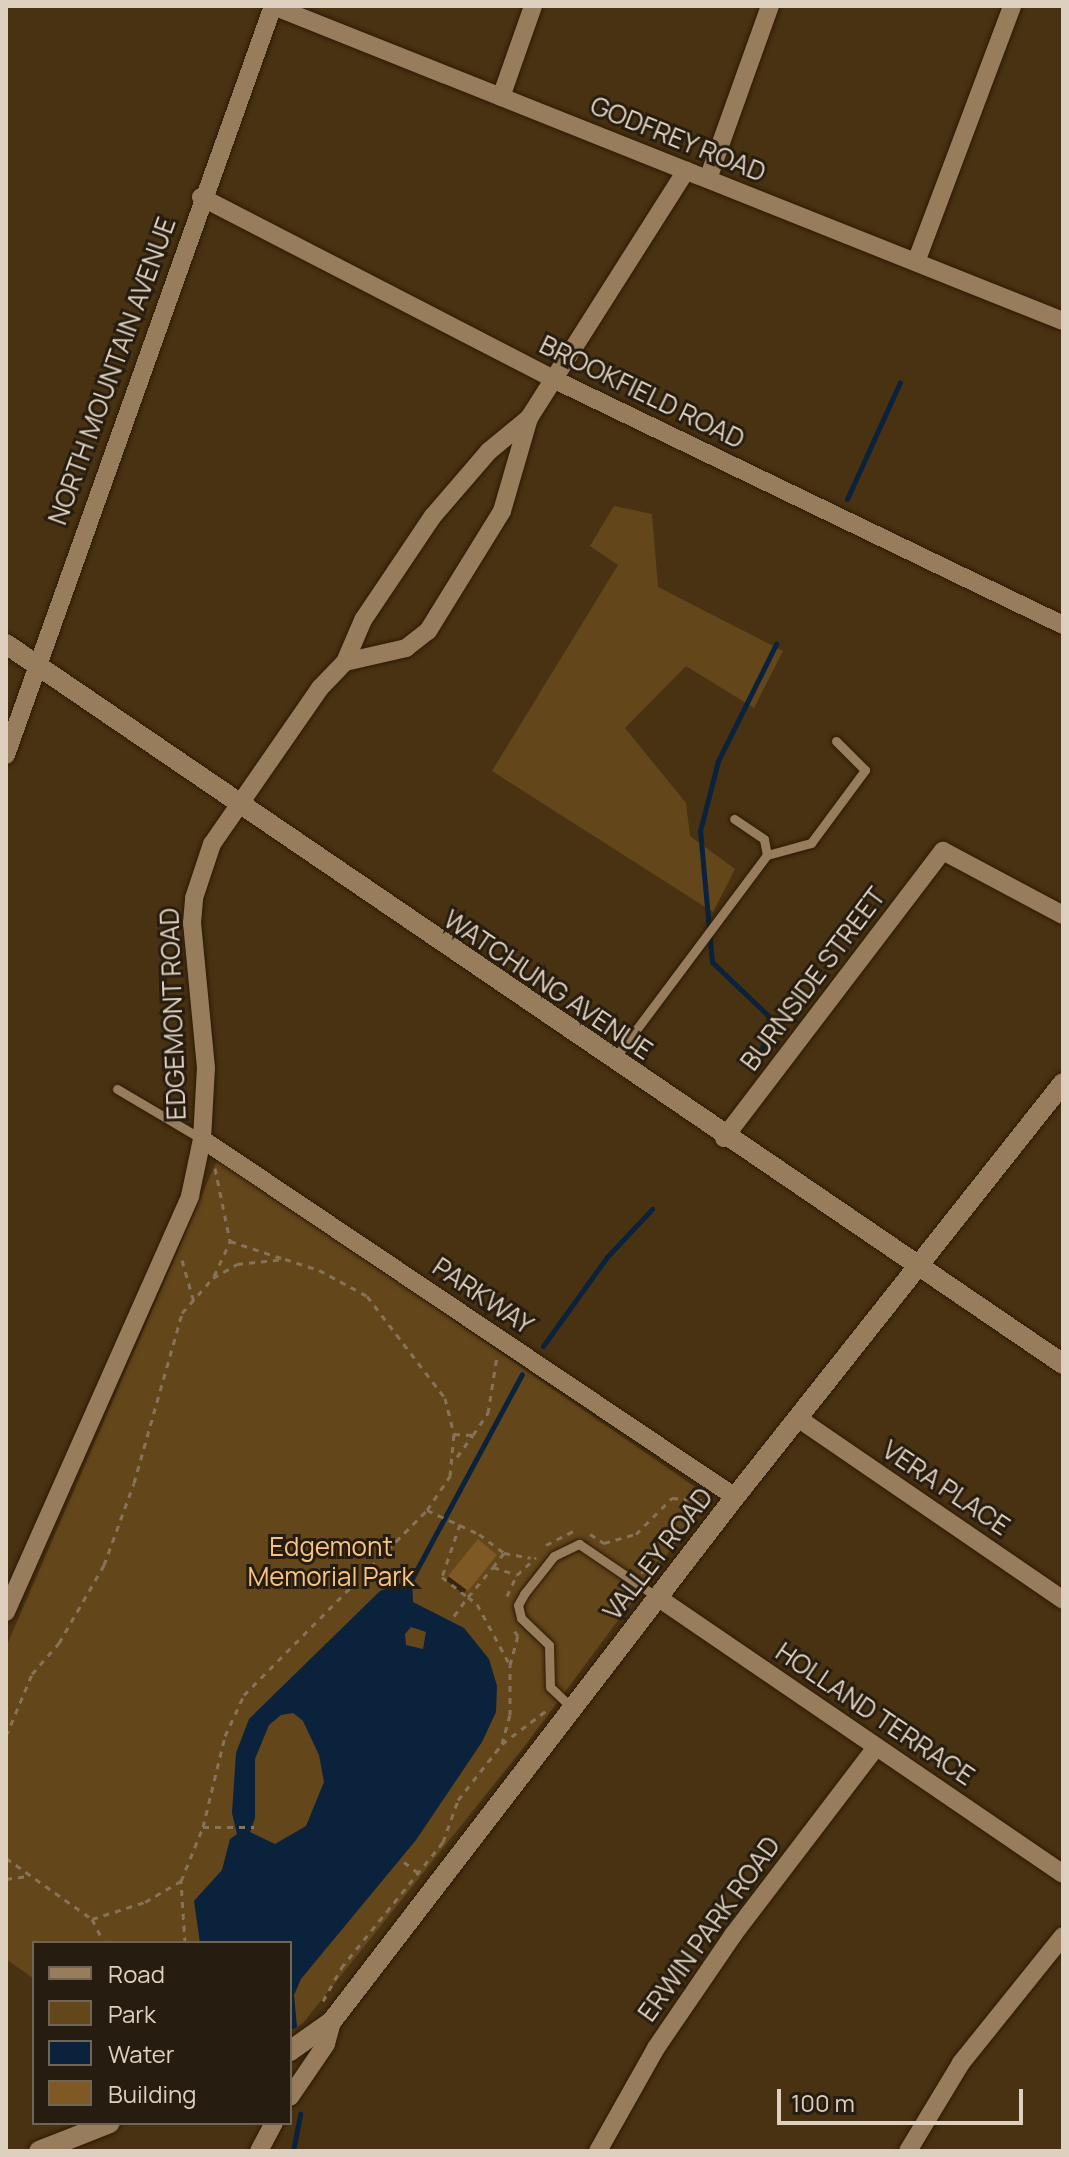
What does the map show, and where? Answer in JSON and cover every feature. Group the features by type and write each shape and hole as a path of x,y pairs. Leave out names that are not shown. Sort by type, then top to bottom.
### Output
{"main road":[{"name":"WATCHUNG AVENUE","path":"6,644 724,1138 920,1264 1063,1364"},
{"name":"VALLEY ROAD","path":"292,2049 324,2016 572,1708 1063,1083"},
{"path":"39,2151 105,2125"}],"street":[{"name":"GODFREY ROAD","path":"273,6 1063,321"},
{"name":"NORTH MOUNTAIN AVENUE","path":"6,755 201,197 273,6"},
{"path":"501,97 533,6"},
{"path":"708,179 770,6"},
{"path":"916,262 1012,6"},
{"name":"EDGEMONT ROAD","path":"345,662 406,648 428,631 502,511 529,418 686,171"},
{"name":"BROOKFIELD ROAD","path":"201,197 553,379 1063,625"},
{"name":"EDGEMONT ROAD","path":"6,1612 179,1227 202,1139 206,1068 192,950 194,898 212,844 236,803 320,688 345,662 363,620 433,516 489,451 529,418"},
{"name":"BURNSIDE STREET","path":"724,1138 943,851 1063,915"},
{"name":"PARKWAY","path":"202,1139 735,1497"},
{"name":"VERA PLACE","path":"799,1419 1063,1600"},
{"name":"HOLLAND TERRACE","path":"657,1597 1063,1874"},
{"name":"ERWIN PARK ROAD","path":"598,2151 656,2048 733,1935 876,1747"},
{"path":"908,2151 961,2063 1063,1936"},
{"path":"292,2094 326,2044 324,2016"},
{"path":"259,2151 273,2125"}],"lane":[{"path":"613,1061 711,923 767,855 811,843 865,770 836,741"},
{"path":"734,819 764,839 767,855"},
{"path":"117,1089 202,1139"},
{"path":"572,1708 550,1687 549,1645 521,1618 518,1605 524,1594 554,1556 579,1544 657,1597"}],"path":[{"path":"6,1736 27,1684 59,1643 104,1565 134,1483 182,1313 213,1278 230,1241 215,1168"},
{"path":"185,1941 181,1881 203,1827 225,1736 244,1695 427,1510 450,1476 455,1458 454,1434 445,1398 367,1296 319,1270 230,1241"},
{"path":"179,1250 194,1302"},
{"path":"213,1278 237,1264 285,1259"},
{"path":"455,1458 488,1413 497,1356 505,1343"},
{"path":"454,1434 473,1435"},
{"path":"604,1543 645,1530 672,1498 703,1500"},
{"path":"427,1510 458,1523 504,1553 531,1558"},
{"path":"458,1523 442,1577 468,1597 510,1665"},
{"path":"507,1601 507,1589 531,1558 567,1532 586,1533 616,1552"},
{"path":"454,1616 504,1553"},
{"path":"629,1562 641,1572 653,1568 659,1572"},
{"path":"493,1567 517,1575"},
{"path":"510,1625 518,1636 528,1642"},
{"path":"502,1744 510,1715 510,1665 518,1636"},
{"path":"324,2016 341,1968 443,1842 458,1800 502,1744 551,1707 546,1697"},
{"path":"203,1827 232,1830 254,1827"},
{"path":"6,1858 92,1919 103,1941"},
{"path":"404,1862 420,1874"},
{"path":"6,1879 28,1876"},
{"path":"92,1919 145,1902 181,1881"}],"green space":[{"path":"614,506 652,514 658,587 783,651 754,708 686,666 625,728 686,803 690,836 735,869 713,912 492,771 618,565 590,546"},
{"name":"Edgemont Memorial Park","path":"218,1158 701,1491 694,1518 524,1747 303,2023 292,2031 292,1941 32,1941 32,1978 6,1959 6,1647"}],"water":[{"path":"412,1579 413,1602 464,1628 489,1659 497,1686 496,1712 482,1742 416,1840 301,1979 294,1995 297,2027 292,2030 292,1941 200,1941 194,1901 222,1870 230,1839 237,1834 232,1813 236,1753 249,1719 380,1591","holes":["411,1627 426,1632 423,1649 406,1645 405,1634","293,1713 303,1721 319,1755 324,1782 306,1826 275,1844 250,1832 255,1818 255,1759 269,1725 281,1715"]}],"building":[{"path":"478,1539 497,1555 468,1591 448,1576"}],"waterway":[{"path":"847,499 900,382"},
{"path":"757,1057 776,1023 712,962 700,831 718,761 776,644"},
{"path":"543,1346 607,1257 652,1209"},
{"path":"409,1584 522,1374"},
{"path":"293,2151 300,2114"}]}
